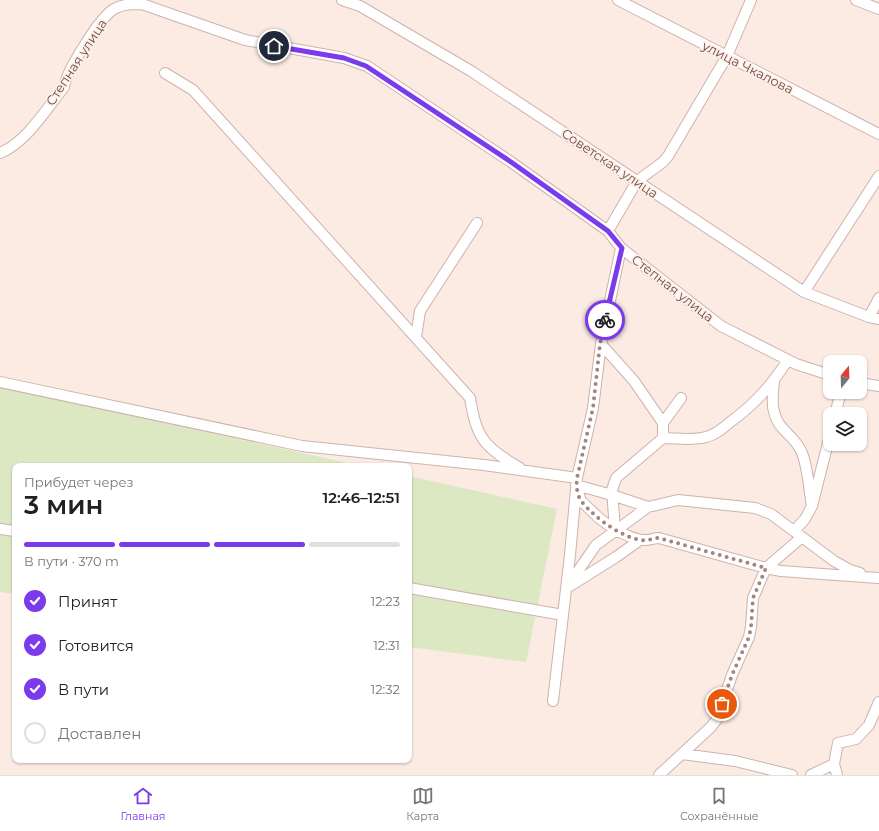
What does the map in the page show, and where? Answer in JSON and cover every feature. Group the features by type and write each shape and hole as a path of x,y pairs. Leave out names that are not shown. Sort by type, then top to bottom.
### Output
{"street":[{"name":"Советская улица","path":"342,0 360,6 471,71 804,292 874,318"},
{"name":"улица Чкалова","path":"618,0 879,134"},
{"path":"608,231 637,181 663,162 668,156 727,56 751,0"},
{"path":"856,0 879,9"},
{"name":"Степная улица","path":"0,153 10,149 26,135 64,87 65,81 80,52 108,13 124,4 142,4 245,40 344,58 366,66 511,162 608,231 622,248 721,326 796,364 823,373"},
{"path":"165,73 193,90 470,398 474,418 483,439 504,459 526,471"},
{"path":"804,292 879,176"},
{"path":"416,337 420,311 477,223"},
{"path":"553,701 576,482 593,408 600,344 622,248"},
{"path":"874,318 879,298"},
{"path":"600,344 634,381 663,423 663,438"},
{"path":"615,530 612,490 616,478 663,438 695,439 707,437 717,432 748,409 774,381 788,360"},
{"path":"774,381 772,404 773,410 783,429 791,437 802,453 812,506"},
{"path":"0,382 302,446 484,465 526,471 576,482 648,507"},
{"path":"867,384 879,386"},
{"path":"663,423 681,398"},
{"path":"660,775 711,727 717,719 732,675 749,637 753,598 766,568 798,534 812,506 826,451"},
{"path":"576,482 581,501 599,518 615,530 640,540 659,538 781,571 878,578"},
{"path":"566,588 596,545 615,530 648,507 678,500 755,508 771,514 834,561 850,570 878,578"},
{"path":"0,528 12,530"},
{"path":"566,588 616,557 640,540"},
{"path":"412,589 563,615"},
{"path":"837,775 834,764 838,743 856,739 869,725 879,702"},
{"path":"682,754 734,761 788,775"},
{"path":"811,775 834,764"}],"green space":[{"path":"0,387 347,463 12,463 12,594 0,592"},
{"path":"412,477 557,509 526,662 412,647"}],"way so far":[{"path":"605,320 600,344 593,408 576,485 581,501 599,518 615,530 640,540 659,538 766,568 753,598 749,637 732,675 722,704"}],"route":[{"path":"274,46 344,58 366,66 511,162 608,231 622,248 605,320"}]}
